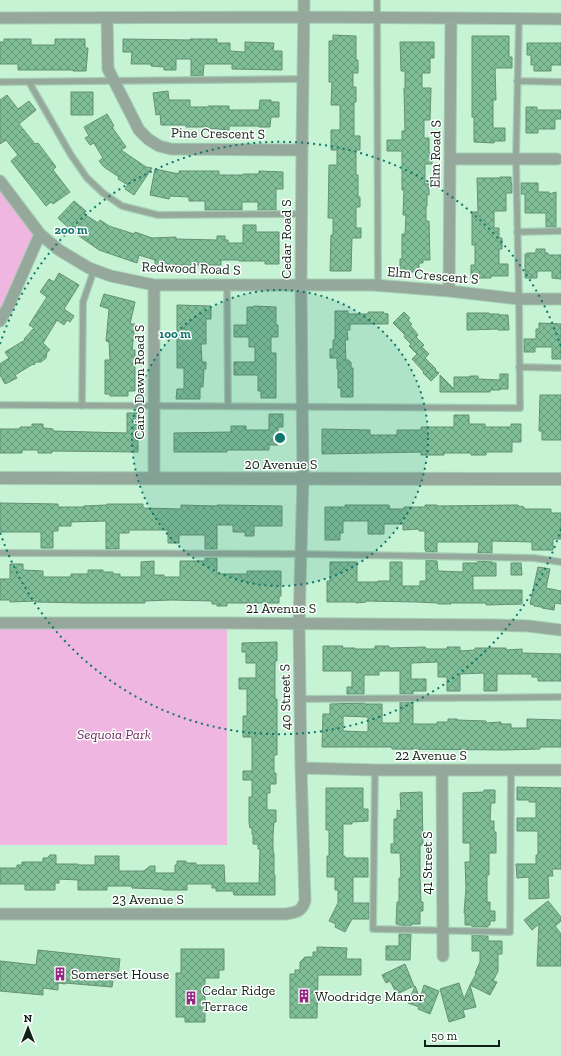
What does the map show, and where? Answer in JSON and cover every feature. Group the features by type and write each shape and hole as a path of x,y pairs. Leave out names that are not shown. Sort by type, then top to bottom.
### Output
{"street":[{"name":"Cedar Road S","path":"303,479 301,285 304,0"},
{"path":"0,18 305,17 561,19"},
{"name":"Pine Crescent S","path":"107,18 108,69 139,130 158,146 171,149 302,150"},
{"name":"Elm Road S","path":"449,291 451,18"},
{"path":"450,159 557,159"},
{"name":"Redwood Road S","path":"0,181 40,234 59,250 89,268 111,276 154,285 301,285"},
{"path":"0,321 8,307 40,234"},
{"name":"Cairo Dawn Road S","path":"154,285 154,478"},
{"name":"Elm Crescent S","path":"301,285 378,285 519,299 561,299"},
{"name":"20 Avenue S","path":"0,478 561,480"},
{"name":"40 Street S","path":"296,912 302,908 305,901 300,699 303,479"},
{"name":"21 Avenue S","path":"0,622 512,625 561,630"},
{"name":"22 Avenue S","path":"301,768 375,770 561,770"},
{"name":"41 Street S","path":"442,770 443,956"},
{"name":"23 Avenue S","path":"0,914 286,914 296,912"}],"lane":[{"path":"378,0 378,285"},
{"path":"0,405 520,408 516,159 519,19"},
{"path":"0,82 303,79"},
{"path":"517,81 561,82"},
{"path":"29,82 71,156 87,178 103,193 122,206 158,215 302,214"},
{"path":"517,232 561,232"},
{"path":"82,406 83,302 94,270"},
{"path":"227,285 228,406"},
{"path":"519,367 561,368"},
{"path":"0,553 301,554 534,558 561,562"},
{"path":"300,699 561,697"},
{"path":"375,770 373,929 510,932 512,769"}],"green space":[{"path":"0,181 40,234 0,321"},
{"name":"Sequoia Park","path":"0,623 227,623 227,845 0,845"}],"building":[{"path":"333,35 356,36 356,60 358,60 358,73 353,73 353,87 356,87 356,102 354,102 354,136 360,136 360,150 356,150 356,175 358,175 358,197 360,197 360,207 356,207 356,228 361,228 361,238 352,238 351,271 330,271 333,218 328,218 329,165 337,165 337,150 331,150 331,130 340,130 340,105 331,105 332,82 329,82 329,41 333,41"},
{"path":"472,36 509,36 509,57 512,57 512,68 495,68 496,100 493,100 493,128 505,128 505,141 494,141 494,143 474,142 474,117 472,117"},
{"path":"4,39 31,39 31,45 55,45 55,39 85,39 85,48 88,48 86,71 18,70 18,64 0,64 0,42 4,42"},
{"path":"123,39 217,39 217,43 230,43 230,51 245,52 245,42 274,43 273,51 282,51 282,70 232,69 232,64 204,64 203,76 191,76 191,59 176,59 176,70 164,70 164,67 151,66 151,64 131,64 132,52 123,52"},
{"path":"400,42 434,42 434,58 430,58 430,73 422,73 422,88 431,88 430,120 424,120 424,138 429,138 429,153 432,153 432,164 425,164 425,184 429,184 429,195 427,195 426,206 426,221 429,221 430,260 423,260 423,263 419,263 419,272 400,272 400,259 402,259 402,234 405,234 406,215 403,215 404,190 402,190 402,151 387,151 387,140 402,140 402,131 405,131 405,71 401,71"},
{"path":"527,43 561,43 561,65 551,65 551,71 534,71 534,65 531,65 531,55 527,55"},
{"path":"168,91 169,100 190,100 190,107 229,106 229,110 259,110 260,100 271,100 271,102 279,102 279,117 271,117 270,127 229,126 229,130 208,127 186,127 186,125 161,125 160,114 156,115 153,93"},
{"path":"71,92 93,92 93,115 71,115"},
{"path":"7,95 18,109 29,101 36,110 19,124 35,144 38,143 56,167 53,170 70,192 53,204 51,202 46,206 11,161 18,155 6,140 0,144 0,100"},
{"path":"526,107 537,107 537,110 561,110 561,119 555,119 555,129 538,129 538,133 526,133"},
{"path":"107,114 114,126 112,127 126,147 121,150 146,167 152,168 134,195 125,189 128,185 104,167 99,161 103,158 94,143 90,145 85,138 89,136 84,127"},
{"path":"155,169 179,174 179,171 219,171 219,175 259,174 259,171 283,172 283,189 276,189 276,210 258,210 258,202 242,202 242,210 205,210 205,201 189,201 189,197 170,196 169,199 150,195"},
{"path":"511,177 512,183 512,193 506,193 506,211 494,211 494,228 499,228 499,238 502,238 502,249 499,249 499,264 508,264 508,276 471,278 471,265 475,265 475,245 472,245 472,212 478,212 477,178"},
{"path":"521,183 538,183 538,192 549,192 549,194 556,192 556,227 546,227 546,213 525,213 525,194 521,194"},
{"path":"74,201 86,211 84,214 98,223 100,220 109,226 134,234 135,232 152,238 176,237 176,239 217,240 217,236 225,236 225,240 228,240 228,243 243,243 243,225 256,225 256,232 279,232 279,264 265,264 265,261 221,260 221,265 155,265 155,260 139,255 137,263 99,250 72,231 58,218"},
{"path":"536,249 545,249 545,253 548,253 548,255 561,255 561,279 552,278 552,271 537,271 537,278 525,278 525,254 536,253"},
{"path":"59,273 79,285 64,309 74,316 70,322 67,320 64,325 57,320 43,343 50,350 47,352 46,358 41,362 36,362 34,365 33,364 15,375 17,378 5,384 0,375 0,364 9,358 5,352 25,340 24,339 34,328 29,325 47,297 40,292 49,279 54,282"},
{"path":"104,294 135,302 130,324 135,324 132,350 135,350 135,391 128,391 128,396 110,396 110,394 105,394 105,360 110,360 109,342 106,341 109,309 100,306"},
{"path":"177,305 211,306 211,319 206,319 206,344 201,344 202,362 206,362 206,369 204,369 203,387 200,387 200,399 176,399 177,389 184,389 184,368 177,368"},
{"path":"247,307 276,307 278,337 271,337 271,353 276,353 276,398 261,398 261,391 258,391 258,375 234,375 234,362 255,362 255,347 249,347 249,337 234,337 234,325 247,325"},
{"path":"335,311 348,311 348,314 384,312 383,313 388,314 388,324 350,324 350,330 347,330 348,340 345,340 346,360 351,362 351,368 353,368 353,397 341,397 341,388 338,388 337,358 330,358 330,349 333,349 333,340 335,340"},
{"path":"404,312 410,318 408,320 412,324 410,325 418,335 416,337 424,345 422,347 429,354 425,358 439,373 431,381 412,359 417,354 409,346 411,344 404,337 405,335 393,323"},
{"path":"467,313 508,315 509,330 467,330"},
{"path":"539,323 561,324 561,359 552,359 552,347 535,347 535,352 524,352 524,339 536,339 536,329 539,329"},
{"path":"500,374 508,374 508,389 490,390 490,392 440,392 440,375 454,389 454,377 478,376 478,379 500,380"},
{"path":"540,395 561,395 561,440 542,440 542,431 539,431"},
{"path":"127,413 138,413 138,452 52,451 52,453 38,453 38,450 22,450 22,453 0,453 0,429 20,429 20,427 32,427 32,424 43,424 43,428 53,429 53,431 127,433"},
{"path":"269,414 283,414 283,427 278,427 278,445 269,445 269,450 174,452 174,433 231,432 231,426 246,426 246,430 269,430"},
{"path":"454,415 469,415 469,424 485,424 485,427 511,427 511,424 521,424 521,442 512,442 512,452 486,452 486,455 471,455 471,453 444,453 444,455 421,455 421,452 322,454 322,429 370,430 370,435 397,435 397,430 421,430 421,427 454,427"},
{"path":"0,503 58,504 58,507 84,507 107,504 143,504 143,508 181,509 181,505 282,506 282,526 254,526 254,536 245,536 245,532 233,532 233,525 217,525 217,549 205,549 205,535 179,535 179,543 168,543 168,530 129,530 129,533 119,533 119,549 106,549 106,521 71,522 71,526 58,526 58,531 53,531 53,548 41,548 41,532 0,532"},
{"path":"345,505 389,505 390,509 404,509 404,507 425,507 425,505 518,505 524,507 524,509 551,509 551,513 561,513 561,539 553,539 553,550 532,550 532,542 492,541 492,553 478,553 479,542 437,542 437,552 426,552 425,531 419,531 419,529 403,530 403,524 384,524 384,534 368,534 368,521 343,521 343,533 340,533 340,540 325,540 325,507 345,507"},
{"path":"205,558 217,558 217,574 247,574 247,571 281,571 281,596 279,596 279,603 227,603 227,606 217,606 217,604 212,604 212,601 171,600 145,601 145,603 83,603 36,601 10,602 10,600 0,600 0,579 10,579 10,564 23,564 23,570 43,571 43,577 71,577 71,574 88,574 88,570 103,570 103,572 120,574 120,577 141,577 141,562 154,561 154,575 164,575 164,577 180,577 180,561 205,561"},
{"path":"426,560 437,561 438,571 463,572 463,563 478,563 478,561 496,563 496,576 473,576 473,590 522,590 522,604 486,605 486,603 438,604 366,601 356,603 327,602 327,581 330,581 330,562 357,562 357,582 378,582 390,581 390,562 402,562 402,586 420,586 420,581 426,581"},
{"path":"511,563 521,563 522,575 511,575"},
{"path":"538,567 550,569 546,588 561,591 561,604 555,603 554,610 530,604"},
{"path":"277,642 277,661 275,661 275,699 277,699 277,755 274,755 274,773 276,773 276,784 270,784 270,793 267,793 267,810 276,810 276,822 274,822 273,835 275,895 234,895 233,891 216,891 216,888 212,888 212,884 187,884 187,890 132,888 132,886 107,886 107,890 78,890 78,880 59,879 59,883 55,883 55,890 25,890 25,884 0,884 0,868 17,868 17,865 22,865 22,862 43,862 43,858 47,858 50,855 56,855 56,864 78,865 95,865 95,856 119,856 119,871 144,871 150,866 155,866 155,873 175,873 175,865 177,865 177,861 196,863 196,865 224,865 225,883 259,883 260,849 258,849 258,844 253,844 252,828 250,828 249,822 249,797 252,797 252,780 243,780 243,771 252,771 252,737 243,737 243,716 247,716 247,689 239,689 239,678 256,678 256,663 246,663 246,652 242,652 242,643"},
{"path":"323,646 343,646 342,648 355,649 375,649 375,646 389,646 389,648 425,647 427,649 447,649 447,647 460,647 460,651 475,650 475,648 506,648 506,650 522,649 522,653 561,654 561,681 538,681 538,677 532,677 532,674 497,674 497,691 484,691 484,673 460,674 460,691 447,691 447,677 438,677 438,662 411,663 411,679 426,679 426,691 413,691 413,694 400,694 400,671 379,671 379,675 364,675 364,694 347,694 347,687 352,687 352,671 323,671"},
{"path":"400,702 413,702 413,724 437,724 437,722 448,722 448,719 457,719 486,721 486,723 501,722 501,724 511,724 511,728 527,728 527,719 561,720 561,747 504,750 322,747 323,714 330,714 330,704 382,704 382,723 400,723","holes":["343,716 368,717 368,732 343,731"]},
{"path":"517,787 561,788 561,869 552,869 553,876 548,876 549,898 529,899 529,877 517,878 516,864 536,864 536,855 538,855 538,831 517,831 517,818 536,818 536,802 529,802 529,800 517,800"},
{"path":"326,788 363,788 363,809 368,809 368,821 343,824 343,856 345,856 345,858 368,858 368,877 353,877 353,903 369,903 369,919 352,919 345,932 335,927 336,924 329,921 338,903 338,890 335,890 335,877 327,877 329,830 326,830"},
{"path":"484,790 495,790 495,803 491,803 490,821 494,821 494,832 496,832 496,853 489,853 487,902 490,902 490,911 495,911 495,921 490,921 490,925 488,925 488,927 472,927 472,925 465,925 464,913 466,888 465,862 470,862 470,843 463,843 463,793 484,792"},
{"path":"422,792 423,845 420,845 420,878 423,911 420,911 420,924 411,924 411,926 399,925 396,924 397,902 399,902 399,878 401,878 400,853 391,853 391,844 394,844 394,819 397,819 397,810 401,811 400,793"},
{"path":"548,901 561,917 561,921 555,926 561,934 561,966 537,966 539,924 532,930 524,920"},
{"path":"399,934 411,934 410,960 386,960 386,946 399,946"},
{"path":"472,935 488,936 488,941 502,941 502,954 498,954 498,971 493,981 497,982 490,995 470,985 480,962 480,951 472,951"},
{"name":"Woodridge Manor","path":"317,947 347,948 346,959 361,959 361,975 318,975 317,1018 290,1018 290,974 295,974 295,970 300,970 300,962 305,957 313,957 313,952 317,952"},
{"name":"Cedar Ridge Terrace","path":"181,949 224,949 224,970 219,970 219,978 205,978 205,1022 185,1022 185,1017 176,1017 176,973 181,973"},
{"name":"Somerset House","path":"38,950 120,959 118,976 114,975 112,987 58,983 58,990 43,988 43,995 0,991 0,961 36,965"},
{"path":"405,964 414,986 397,994 390,981 386,983 382,975"},
{"path":"459,983 464,999 470,985 476,1007 463,1010 465,1017 449,1022 440,989"},
{"path":"424,985 439,991 430,1014 418,1009 419,1007 408,1003 415,986 420,998"}],"place":[{"name":"Somerset House","path":"60,974"},
{"name":"Woodridge Manor","path":"304,996"},
{"name":"Cedar Ridge Terrace","path":"191,998"}]}
